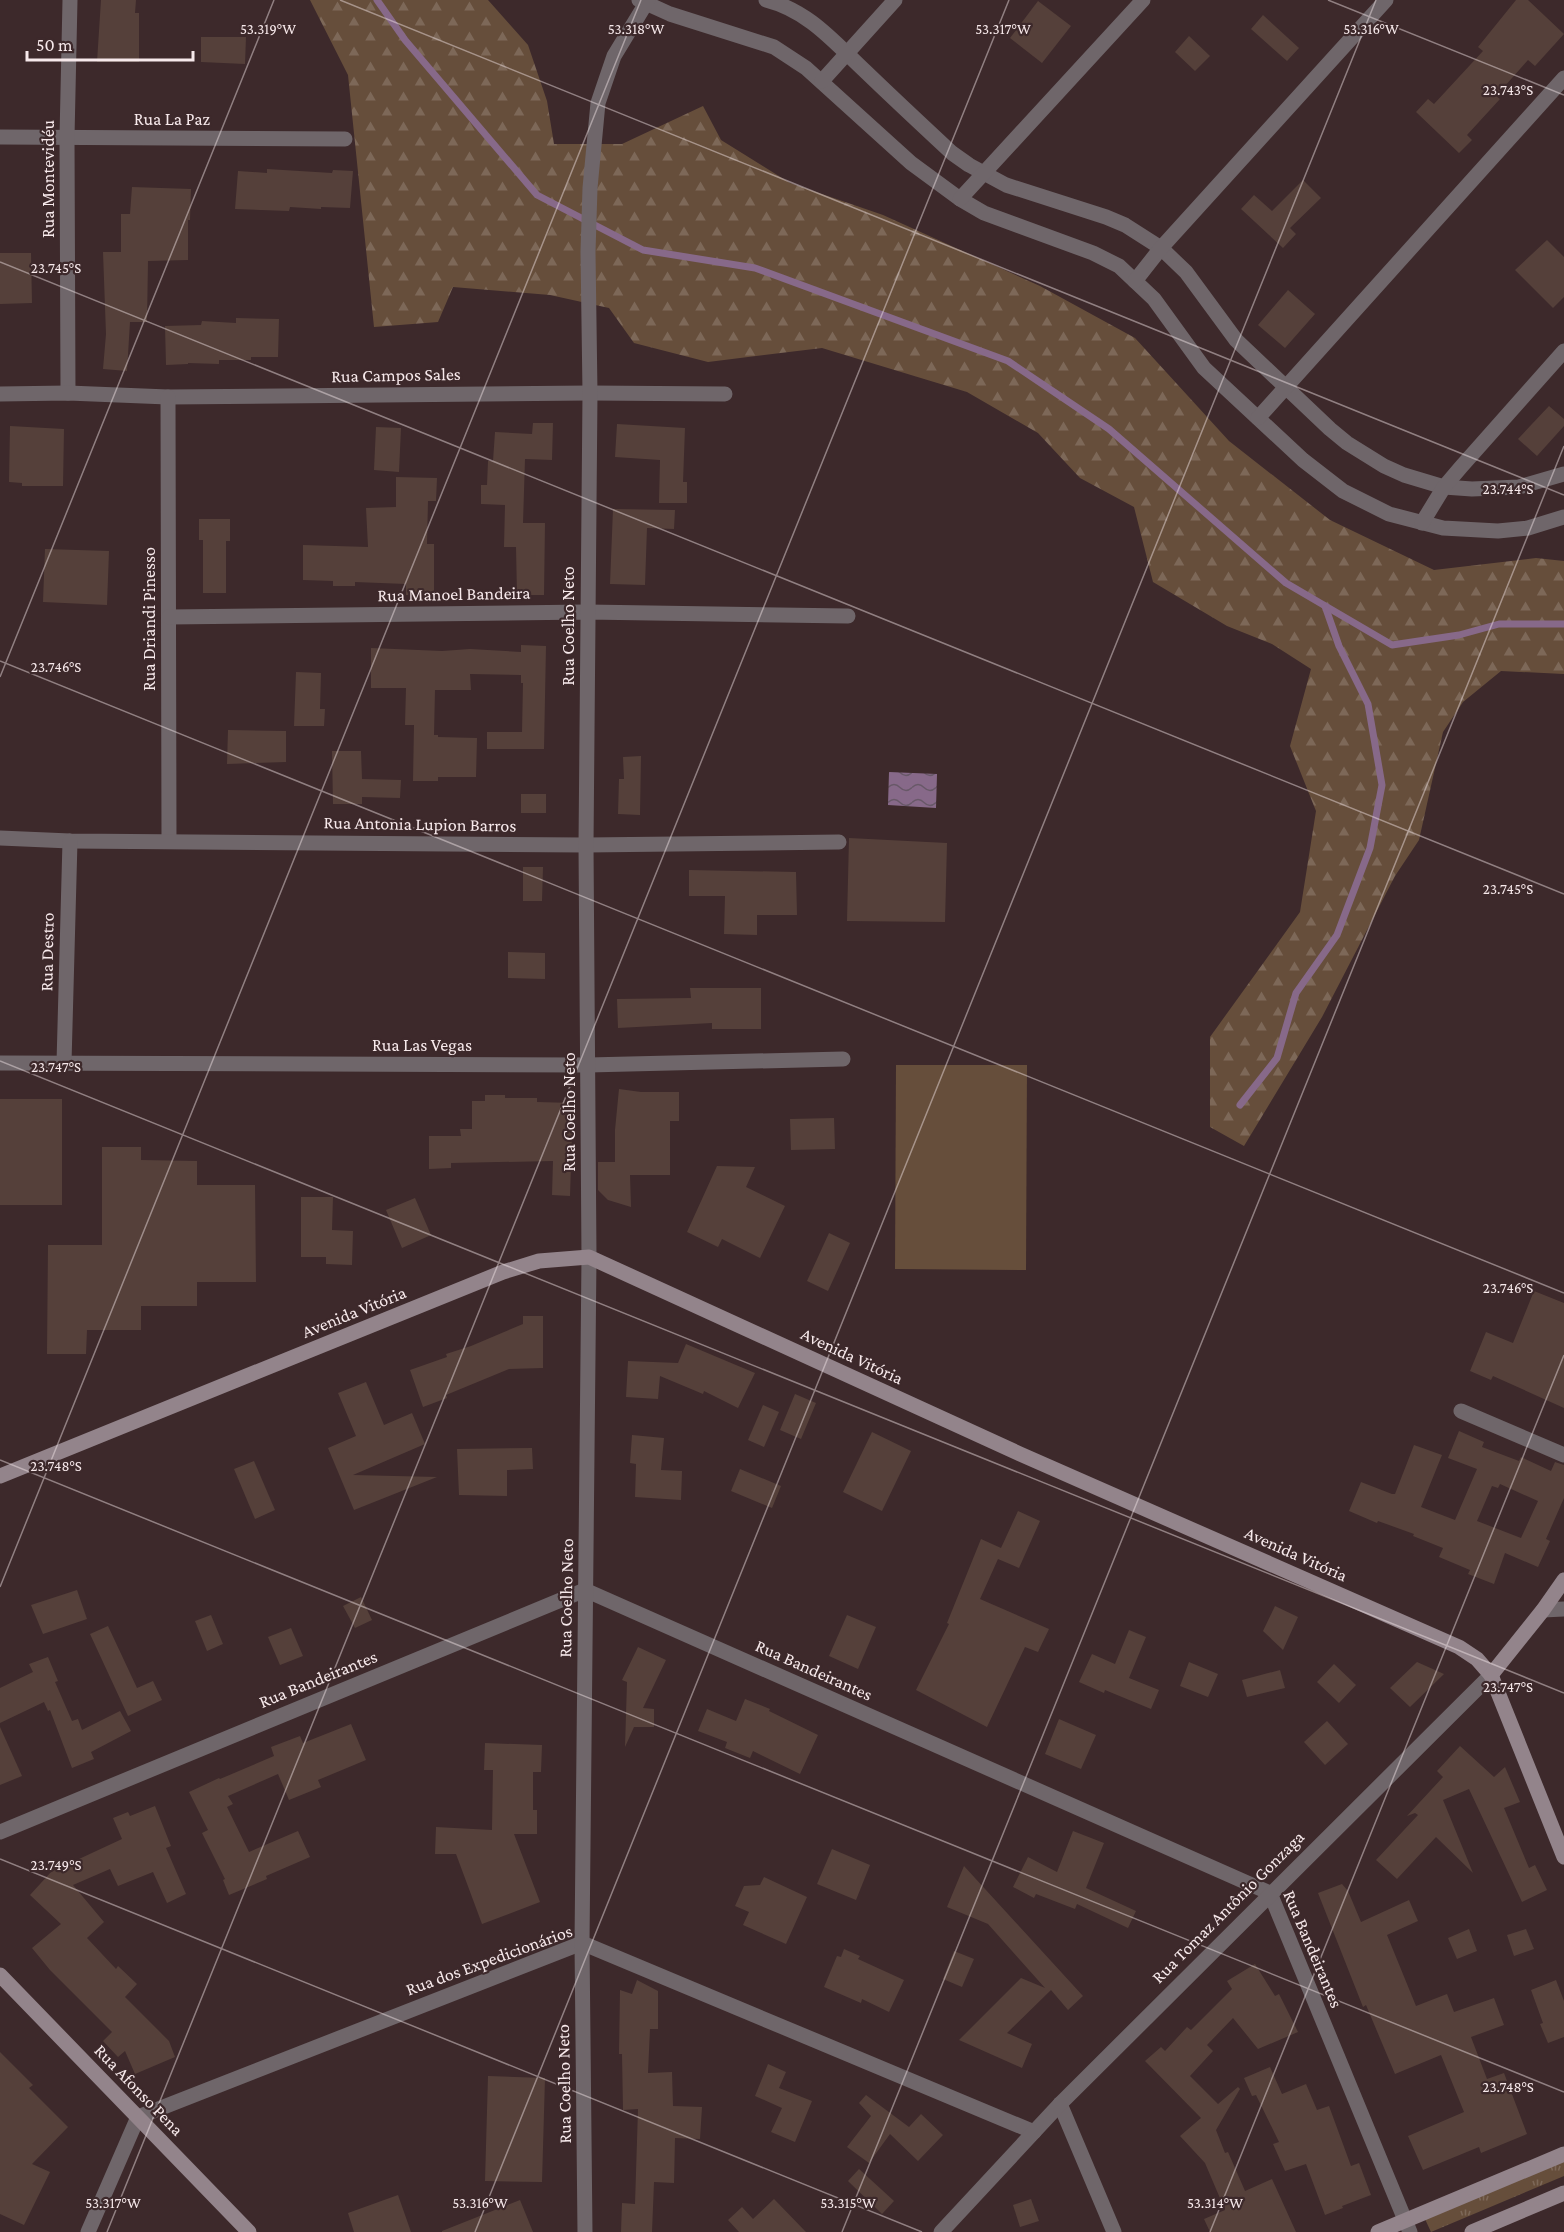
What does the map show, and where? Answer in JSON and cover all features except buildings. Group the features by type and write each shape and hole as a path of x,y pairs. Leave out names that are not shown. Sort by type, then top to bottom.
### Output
{"street":[{"name":"Rua Montevidéu","path":"68,393 67,137 70,0"},
{"path":"766,0 792,9 811,20 952,153 983,173 1026,193 1106,217 1161,248 1186,272 1236,340 1330,429 1365,456 1404,475 1444,487 1472,489 1519,487 1564,474"},
{"path":"822,81 895,0"},
{"path":"960,199 1143,0"},
{"path":"1135,280 1161,248 1386,0"},
{"path":"644,1 774,47 822,81 911,162 960,199 984,213 1093,253 1119,266 1154,299 1204,368 1303,460 1343,491 1389,514 1443,528 1498,531 1528,528 1564,517"},
{"name":"Rua Coelho Neto","path":"585,2232 582,1943 589,1257 586,845 590,393 588,252 590,188 598,103 614,56 644,1"},
{"path":"1258,418 1564,78"},
{"name":"Rua La Paz","path":"0,137 345,139"},
{"path":"1422,523 1444,487 1564,351"},
{"name":"Rua Campos Sales","path":"0,394 68,393 168,397 725,394"},
{"name":"Rua Driandi Pinesso","path":"168,397 169,841"},
{"name":"Rua Manoel Bandeira","path":"169,617 587,612 848,616"},
{"name":"Rua Antonia Lupion Barros","path":"0,838 70,841 586,845 839,842"},
{"name":"Rua Destro","path":"64,1063 70,841"},
{"name":"Rua Las Vegas","path":"0,1063 588,1065 843,1059"},
{"name":"Avenida Vitória","path":"0,1476 503,1272 539,1261 589,1257 1020,1454 1459,1647 1477,1659 1491,1675 1564,1857"},
{"path":"1461,1411 1564,1455"},
{"name":"Rua Tomaz Antônio Gonzaga","path":"941,2232 1060,2104 1491,1675 1564,1580"},
{"name":"Rua Bandeirantes","path":"0,1832 585,1590 1270,1893 1408,2226"},
{"path":"1543,1610 1564,1609"},
{"name":"Rua dos Expedicionários","path":"138,2116 582,1943 1034,2132"},
{"name":"Rua Afonso Pena","path":"0,1975 249,2232"},
{"path":"1060,2104 1114,2232"},
{"path":"88,2232 138,2116"},
{"path":"1378,2232 1408,2226 1564,2154"},
{"path":"1472,2232 1564,2193"}],"green space":[{"path":"310,0 488,0 528,45 547,101 554,144 622,144 703,106 721,140 790,183 883,215 1040,286 1135,338 1229,441 1330,520 1434,570 1536,558 1564,561 1564,674 1501,671 1463,702 1443,732 1419,840 1395,876 1322,1017 1244,1146 1210,1127 1210,1037 1300,912 1316,811 1290,746 1311,669 1272,644 1227,626 1153,582 1134,507 1080,478 1038,433 967,392 822,348 708,362 634,343 609,308 550,295 453,287 438,322 374,327 348,75"},
{"path":"896,1065 1027,1065 1026,1270 895,1269"},
{"path":"1564,2161 1564,2176 1431,2232 1425,2219"}],"water":[{"path":"889,772 937,774 936,808 888,805"}],"waterway":[{"path":"377,0 405,40 537,195 643,250 755,268 1008,361 1109,429 1286,583 1392,645 1459,635 1499,624 1564,624"},
{"path":"1240,1105 1277,1058 1296,993 1337,935 1370,848 1382,785 1368,704 1339,646 1325,606"}]}
